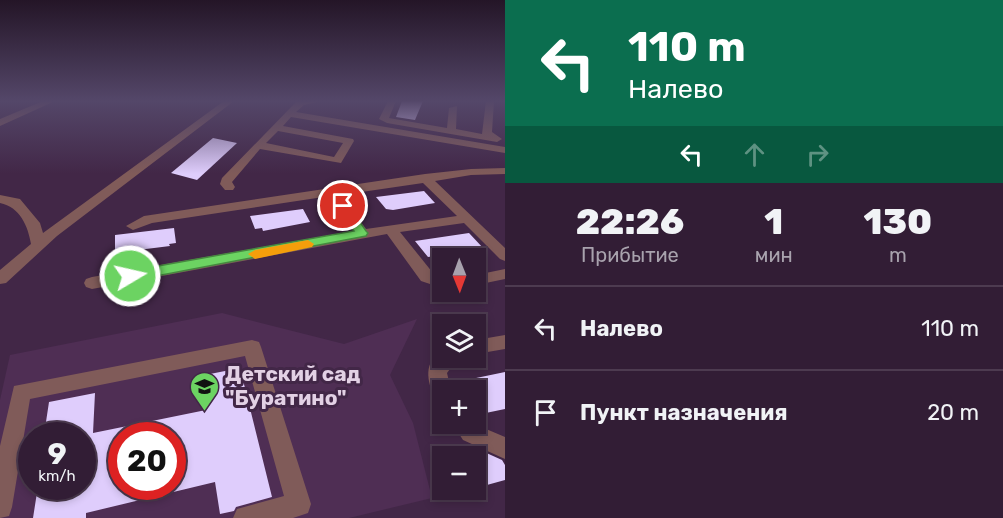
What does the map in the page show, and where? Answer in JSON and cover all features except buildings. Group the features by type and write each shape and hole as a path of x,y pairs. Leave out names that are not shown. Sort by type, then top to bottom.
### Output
{"lane":[{"path":"0,279 38,246 196,125"},
{"path":"350,125 505,150"},
{"path":"421,125 505,140"},
{"path":"451,131 452,125"},
{"path":"488,125 487,133 493,138"},
{"path":"229,186 226,181 275,127 349,141 337,161 258,146"},
{"path":"133,226 149,219 425,178 471,172 505,171"},
{"path":"425,178 505,256"},
{"path":"333,192 362,233"},
{"path":"0,199 15,202 35,226 38,246"},
{"path":"92,283 362,233 466,219"},
{"path":"390,229 427,277 432,279"},
{"path":"486,278 505,274"},
{"path":"486,345 505,342"},
{"path":"0,507 21,392 252,347 301,511 246,518"},
{"path":"471,434 505,448"}],"shaded area":[{"name":"Детский сад \"Буратино\"","path":"222,313 344,344 417,319 390,375 413,423 432,498 349,518 0,518 0,400 10,355"}],"slow traffic":[{"path":"255,254 308,244"}],"place":[{"name":"Детский сад \"Буратино\"","path":"204,412"}],"route":[{"path":"130,276 362,233 343,206"}]}
